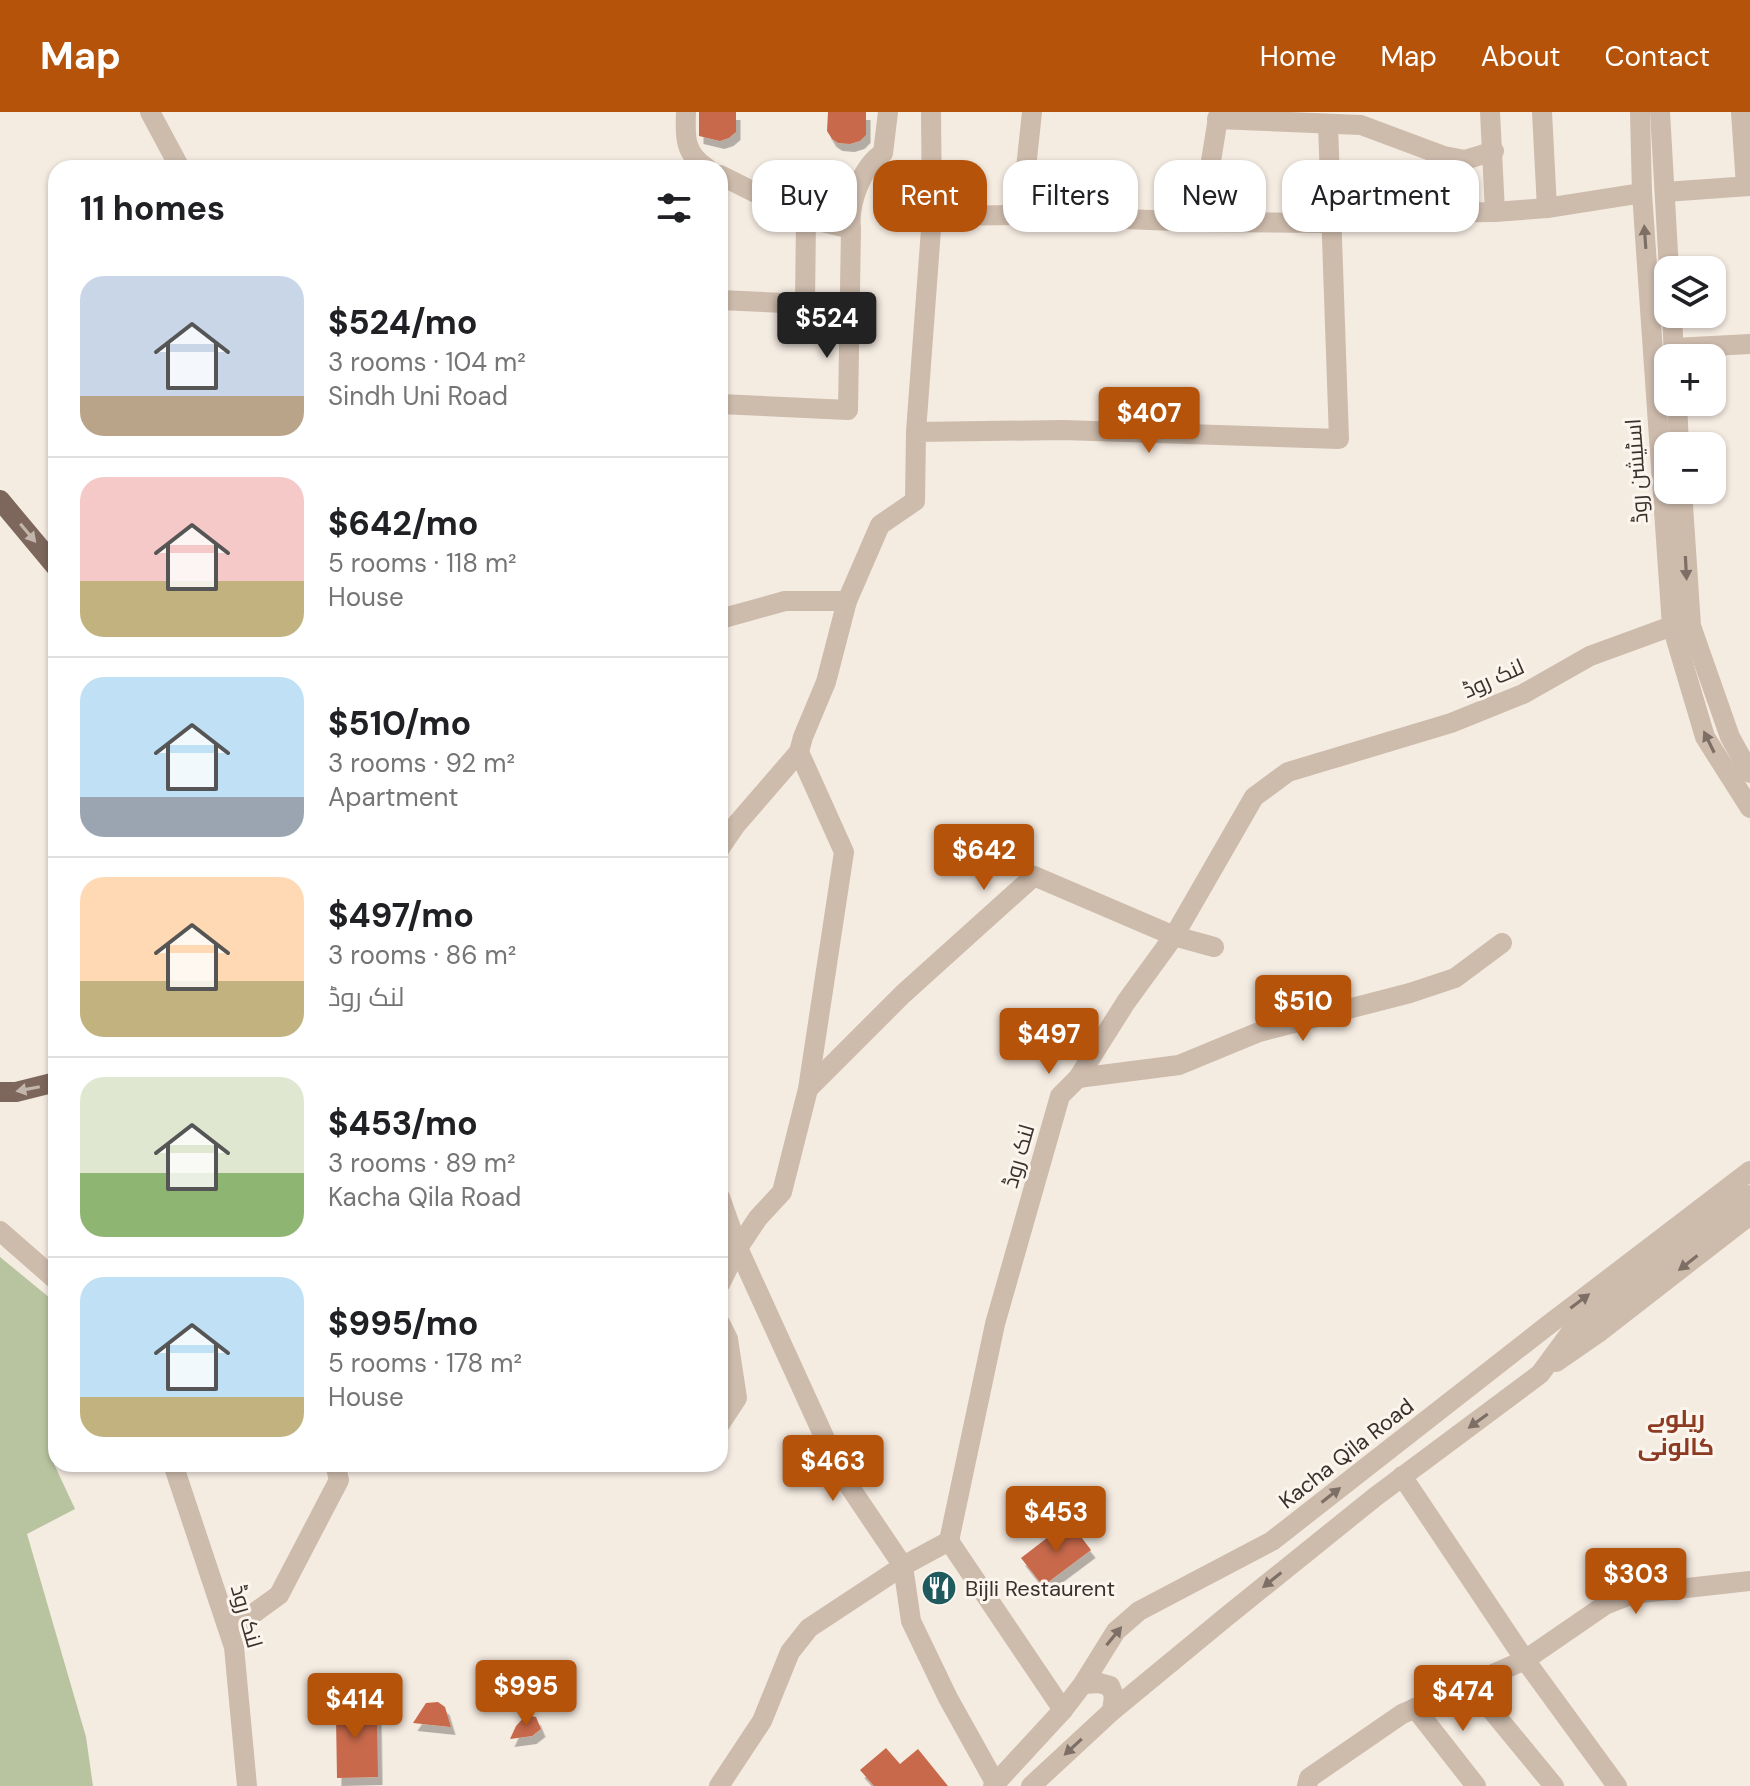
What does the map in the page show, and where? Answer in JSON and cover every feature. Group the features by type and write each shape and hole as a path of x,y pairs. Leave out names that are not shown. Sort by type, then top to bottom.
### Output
{"main road":[{"path":"0,500 48,557"},
{"path":"0,1092 16,1092 48,1084"}],"street":[{"path":"150,112 176,160"},
{"path":"686,112 685,144 696,160"},
{"path":"857,191 872,159 883,153 888,112"},
{"path":"931,112 931,160"},
{"path":"1027,160 1032,112"},
{"path":"1490,112 1495,212"},
{"path":"1542,112 1547,208"},
{"name":"اسٹیشن روڈ","path":"1640,112 1642,193 1672,626 1705,737 1750,808"},
{"path":"1660,112 1668,256"},
{"path":"1665,192 1748,186 1741,112"},
{"path":"1211,160 1218,116 1328,124 1368,120 1444,156 1465,160 1494,151"},
{"path":"1328,124 1329,160"},
{"path":"728,179 752,191"},
{"path":"1479,212 1547,208 1642,193"},
{"path":"728,300 805,304 806,232"},
{"path":"728,404 848,410 851,232"},
{"path":"728,836 799,752 826,682 847,601 880,525 915,501 916,432 931,232"},
{"path":"916,432 1063,430 1339,439 1330,232"},
{"path":"1726,347 1750,344"},
{"name":"اسٹیشن روڈ","path":"1683,504 1693,635 1730,737 1750,773"},
{"path":"728,617 785,601 847,601"},
{"name":"لنک روڈ","path":"949,1541 999,1308 1060,1096 1078,1078 1126,1002 1174,936 1254,797 1288,772 1451,723 1523,694 1590,656 1672,626"},
{"path":"728,1268 758,1218 782,1192 808,1089 844,852 799,752"},
{"path":"808,1089 903,994 1034,876 1174,936 1214,947"},
{"path":"1078,1078 1179,1065 1259,1032 1410,993 1455,978 1502,943"},
{"name":"Kacha Qila Road","path":"995,1785 1063,1710 1116,1631 1139,1611 1272,1541 1750,1171"},
{"path":"1540,1374 1571,1332 1750,1195"},
{"path":"1031,1786 1112,1711 1402,1476 1598,1333 1750,1215"},
{"path":"728,1220 841,1474 903,1566 911,1621 995,1785"},
{"path":"0,1231 48,1273"},
{"path":"1514,1352 1571,1332"},
{"path":"728,1339 737,1398 728,1412"},
{"name":"لنک روڈ","path":"176,1472 234,1647 247,1786"},
{"path":"225,1618 246,1619 279,1595 339,1480 337,1472"},
{"path":"1402,1476 1525,1660 1617,1786"},
{"path":"719,1786 762,1721 790,1652 809,1628 903,1566 949,1541 1063,1710"},
{"path":"1307,1786 1309,1778 1402,1714 1525,1660 1605,1605 1633,1594 1750,1581"},
{"path":"1083,1684 1110,1686 1114,1696 1112,1711"},
{"path":"1470,1684 1554,1786"},
{"path":"1415,1708 1476,1786"}],"green space":[{"path":"0,1257 48,1296 48,1472 58,1472 75,1509 27,1534 86,1737 93,1786 0,1786"}],"building":[{"path":"699,112 736,112 736,132 720,141 699,136"},
{"path":"828,112 866,112 866,135 850,144 838,143 827,131"},
{"path":"1069,1521 1091,1550 1043,1586 1021,1558"},
{"path":"345,1699 349,1708 377,1711 378,1777 337,1778 336,1717 329,1707 329,1701"},
{"path":"438,1702 445,1707 451,1727 413,1723 426,1703"},
{"path":"526,1715 536,1717 541,1729 532,1736 510,1739 516,1726"},
{"path":"886,1748 900,1764 918,1749 948,1786 874,1786 860,1770"}],"place":[{"name":"Bijli Restaurent","path":"939,1588"}],"district":[{"name":"ریلوے کالونی","path":"1676,1433"}]}
